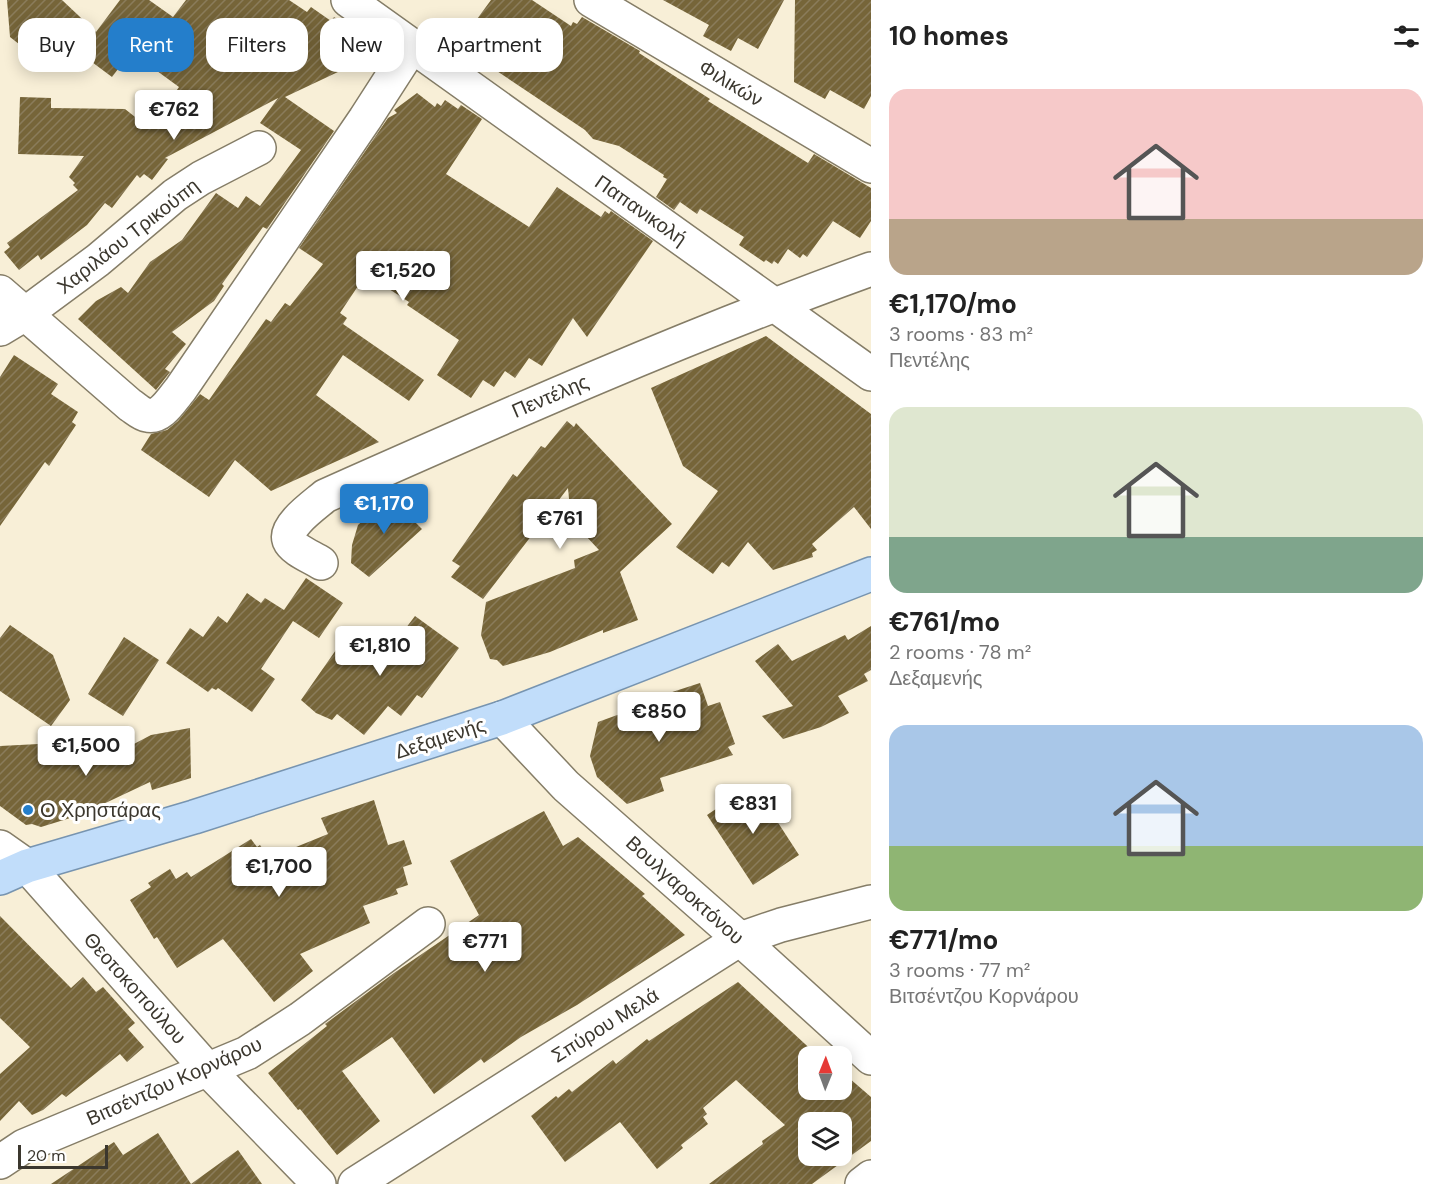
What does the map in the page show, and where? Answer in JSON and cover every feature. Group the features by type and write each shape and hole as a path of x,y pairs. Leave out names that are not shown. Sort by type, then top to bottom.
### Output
{"main road":[{"name":"Δεξαμενής","path":"13,872 502,718 871,574"}],"street":[{"name":"Παπανικολή","path":"348,0 871,374"},
{"name":"Φιλικών","path":"591,0 871,166"},
{"path":"0,292 13,322 130,405 146,415 152,415 165,409 412,46"},
{"name":"Χαριλάου Τρικούπη","path":"13,322 98,260 175,195 201,178 259,148"},
{"name":"Πεντέλης","path":"321,562 295,547 289,540 289,531 299,518 325,496 548,397 774,304 871,269"},
{"name":"Βουλγαροκτόνου","path":"502,718 566,786 871,1058"},
{"name":"Θεοτοκοπούλου","path":"0,847 13,872 319,1184"},
{"name":"Σπύρου Μελά","path":"355,1184 740,939 781,925 871,902"},
{"name":"Βιτσέντζου Κορνάρου","path":"0,1162 24,1146 247,1053 300,1019 428,924"},
{"path":"862,1184 871,1178"}],"building":[{"path":"7,0 62,0 81,18 18,18 18,43 10,37"},
{"path":"120,0 149,0 173,17 186,0 289,0 307,12 311,7 327,18 320,18 320,72 338,72 285,97 334,131 267,229 263,227 222,284 224,286 214,301 172,332 186,344 165,369 170,372 156,390 78,319 96,301 121,287 128,293 150,262 182,240 216,193 238,208 246,196 260,206 301,150 260,123 278,98 165,158 168,159 152,180 144,174 140,178 137,175 112,208 105,203 87,225 41,260 38,255 19,270 4,252 10,247 7,243 78,190 69,177 84,156 18,154 20,97 51,98 51,108 125,109 149,128 162,110 165,110 179,87 158,72 194,72 194,18 108,18 108,72 116,72 112,77 96,65 96,32"},
{"path":"491,0 532,0 559,18 478,18"},
{"path":"663,0 784,0 758,49 738,38 731,51 703,36 709,25"},
{"path":"795,0 871,0 871,96 864,109 830,90 825,99 794,82"},
{"path":"582,17 640,51 639,53 710,99 708,101 808,163 814,154 871,188 871,221 860,238 833,221 807,257 803,254 800,258 788,249 778,264 774,261 772,264 766,260 764,262 739,245 744,237 700,209 697,214 680,202 674,210 656,197 667,179 663,177 664,175 619,146 593,139 585,130 498,72 563,72 563,21 571,26 573,22 577,24"},
{"path":"417,93 435,107 437,103 441,106 445,100 458,109 461,105 482,119 446,174 529,227 557,187 601,217 605,211 609,214 611,211 653,241 587,337 573,318 542,366 529,358 515,378 505,371 494,387 483,380 471,398 437,375 459,340 407,305 409,302 366,274 340,313 347,318 343,324 424,380 409,401 343,355 316,395 379,442 271,491 235,460 209,497 141,450 151,434 167,430 178,421 200,394 209,400 266,319 271,322 285,303 290,306 323,264 299,248 388,118 397,113 394,110"},
{"path":"766,336 871,414 871,529 854,507 812,544 817,550 812,553 813,557 773,570 748,542 729,567 722,562 713,574 676,547 718,491 683,466 651,388"},
{"path":"14,355 58,384 51,394 78,412 72,422 76,425 49,466 45,462 0,526 0,377"},
{"path":"567,421 574,427 576,423 672,524 620,572 638,620 603,633 603,630 550,652 503,666 497,660 490,659 481,635 486,602 575,568 574,560 599,550 571,520 568,488 483,599 451,577 460,566 452,561 513,474 517,477 541,446 545,448"},
{"path":"402,496 420,514 413,520 422,529 369,577 351,563 352,545 358,525 376,509"},
{"path":"306,578 343,603 319,638 293,621 261,669 275,679 252,712 218,688 216,690 212,688 208,692 166,663 190,628 203,637 218,616 227,623 247,593 261,603 265,598 284,610"},
{"path":"415,616 459,648 422,698 417,695 401,716 388,706 364,735 337,714 332,720 316,713 301,700 345,637 378,665"},
{"path":"10,625 53,655 70,700 51,726 0,691 0,638"},
{"path":"871,626 871,670 864,674 868,681 838,696 849,713 821,727 783,739 762,716 793,706 755,661 778,644 792,661 845,635 848,640"},
{"path":"124,637 159,660 123,716 88,694"},
{"path":"700,683 708,706 720,702 735,744 728,747 733,755 660,778 664,791 627,804 597,777 590,756 598,722 664,698 663,695"},
{"path":"190,728 191,778 152,790 150,782 80,815 41,827 26,825 0,806 0,746 58,743 62,759 92,760 94,765 151,735"},
{"path":"753,784 799,855 753,885 707,815"},
{"path":"374,800 388,845 404,840 412,864 403,867 408,885 396,889 398,894 363,906 370,923 300,954 313,971 274,1002 223,939 177,968 157,937 154,939 130,900 151,887 148,883 170,869 176,879 187,872 191,877 251,839 257,847 260,845 269,858 328,834 321,818"},
{"path":"544,811 563,846 578,837 645,894 642,896 685,935 577,1005 521,1037 484,1063 481,1059 434,1094 392,1037 342,1071 380,1121 337,1155 268,1073 327,1026 325,1024 479,915 450,861"},
{"path":"0,916 71,988 83,977 96,992 103,987 135,1023 128,1029 144,1047 127,1062 120,1054 66,1097 62,1094 43,1110 32,1115 19,1101 0,1121 0,1074 30,1047 0,1018"},
{"path":"738,982 807,1046 798,1046 798,1100 852,1100 852,1081 871,1097 871,1141 852,1155 852,1112 798,1112 798,1166 837,1166 812,1184 709,1184 785,1125 736,1080 703,1108 707,1114 703,1117 708,1124 681,1145 683,1148 657,1169 620,1122 565,1162 531,1116 556,1096 558,1098 569,1089 572,1092 613,1060 616,1064 647,1039 649,1041"},
{"path":"158,1133 191,1184 51,1184 114,1142 123,1155"},
{"path":"238,1150 262,1184 191,1184"}],"place":[{"name":"Ο Χρηστάρας","path":"28,810"}]}
